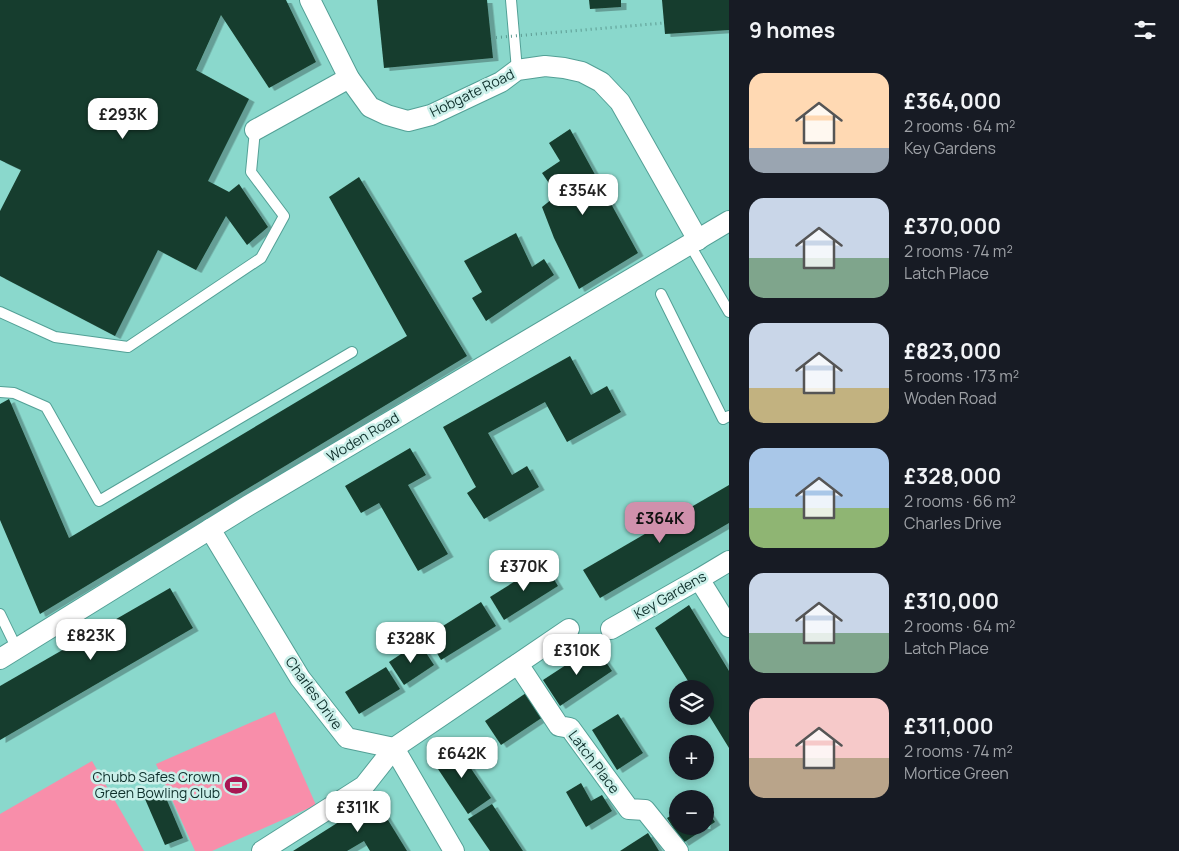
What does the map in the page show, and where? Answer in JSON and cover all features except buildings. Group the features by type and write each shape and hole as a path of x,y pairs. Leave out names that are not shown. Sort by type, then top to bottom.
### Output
{"street":[{"name":"Hobgate Road","path":"310,0 349,78 370,107 387,115 408,121 431,115 501,82 517,70 545,66 564,68 582,72 602,82 620,102 694,242"},
{"path":"255,130 349,78"},
{"name":"Woden Road","path":"8,654 266,495 729,222"},
{"name":"Charles Drive","path":"210,529 300,678 347,738 394,748"},
{"name":"Key Gardens","path":"611,629 729,561"},
{"path":"699,579 729,627"},
{"path":"262,851 364,786 394,748 569,628"},
{"name":"Latch Place","path":"518,664 559,726 570,728 629,809 645,810 678,851"},
{"path":"394,748 454,851"}],"lane":[{"path":"511,0 517,70"},
{"path":"0,312 55,337 128,347 261,258 284,216 251,172 255,130"},
{"path":"694,242 729,312"},
{"path":"661,294 723,419 729,416"},
{"path":"0,392 14,393 46,407 99,500 352,352"},
{"path":"0,614 8,654"}],"path":[{"path":"491,38 664,23"}],"shaded area":[{"name":"Chubb Safes Crown Green Bowling Club","path":"275,712 316,805 212,851 195,851 156,764"},
{"path":"92,761 144,851 0,851 0,814"}],"place":[{"name":"Chubb Safes Crown Green Bowling Club","path":"236,785"}]}
